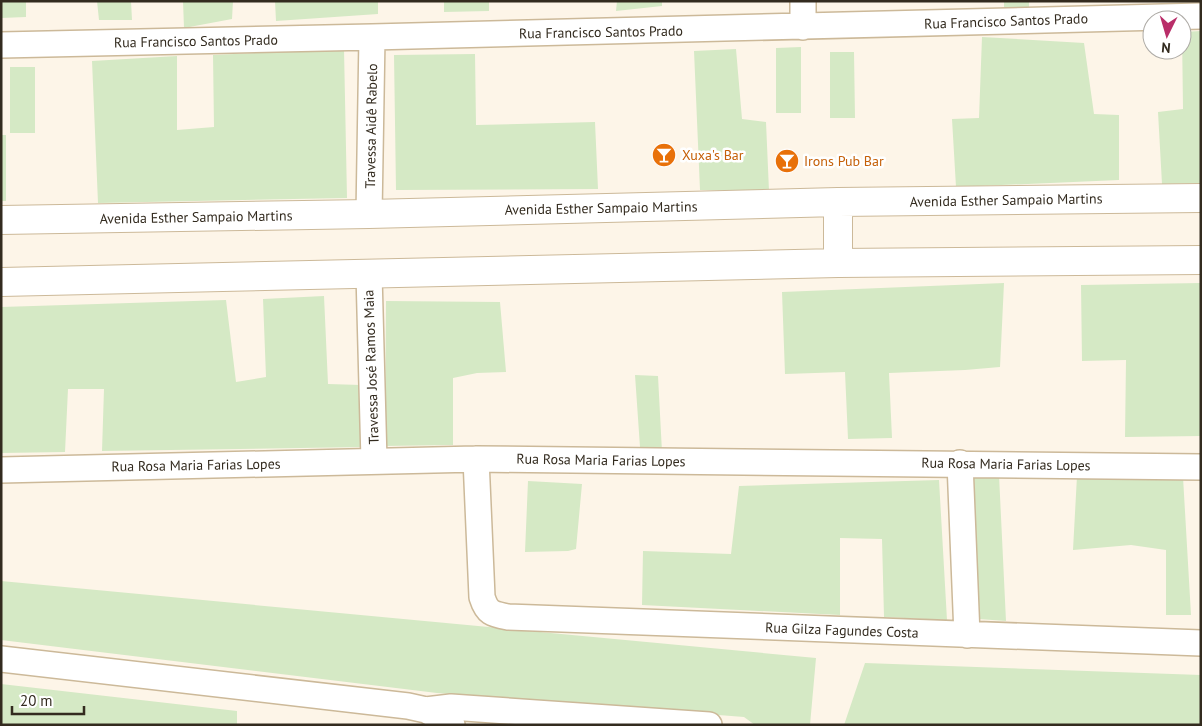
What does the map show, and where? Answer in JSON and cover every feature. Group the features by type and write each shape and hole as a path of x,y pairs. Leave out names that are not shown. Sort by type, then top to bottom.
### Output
{"street":[{"path":"803,1 803,27"},
{"name":"Rua Francisco Santos Prado","path":"1,45 1201,16"},
{"name":"Travessa Aidê Rabelo","path":"369,214 372,37"},
{"name":"Avenida Esther Sampaio Martins","path":"1,220 369,214 838,202 1201,198"},
{"path":"838,202 838,263"},
{"path":"1,282 838,263 1201,260"},
{"name":"Travessa José Ramos Maia","path":"369,274 374,461"},
{"name":"Rua Rosa Maria Farias Lopes","path":"1,470 476,459 1201,467"},
{"name":"Rua Gilza Fagundes Costa","path":"476,459 482,597 486,608 494,614 508,617 1201,644"},
{"path":"960,463 968,635"},
{"path":"1,659 408,706 426,710 452,725"},
{"path":"426,710 451,707 710,725"}],"green space":[{"path":"1,1 26,1 26,17 1,18"},
{"path":"97,1 131,1 132,20 99,20"},
{"path":"183,1 233,1 232,19 184,28"},
{"path":"275,1 378,1 378,14 276,21"},
{"path":"444,1 489,1 489,11 444,12"},
{"path":"617,1 662,1 662,6 616,11"},
{"path":"1004,1 1029,1 1029,9 1004,9"},
{"path":"1192,31 1201,31 1201,183 1162,184 1158,112 1183,109 1182,60 1192,60"},
{"path":"982,37 1084,43 1094,114 1119,115 1119,180 956,187 952,119 979,118"},
{"path":"801,47 801,113 776,113 776,48"},
{"path":"344,49 347,198 98,203 92,61 177,56 177,130 214,127 213,55"},
{"path":"736,49 742,119 766,122 769,191 700,190 694,51"},
{"path":"830,52 854,52 855,118 830,118"},
{"path":"475,54 476,125 595,122 598,189 396,190 394,55"},
{"path":"10,67 35,67 35,133 10,133"},
{"path":"1,135 6,135 6,201 1,201"},
{"path":"1004,283 1000,367 889,373 892,438 848,439 845,372 785,374 782,292"},
{"path":"1201,283 1201,436 1125,437 1126,360 1082,361 1081,285"},
{"path":"324,296 328,384 361,385 362,447 102,451 104,389 68,389 65,452 1,453 1,307 226,300 236,382 266,377 263,299"},
{"path":"386,301 500,302 506,372 477,373 453,378 453,445 385,446"},
{"path":"635,375 658,376 662,452 640,447"},
{"path":"974,475 999,475 1006,621 979,619"},
{"path":"1077,476 1183,477 1191,615 1166,615 1166,550 1131,545 1073,550"},
{"path":"939,480 947,620 884,617 882,539 840,538 840,615 642,605 643,551 731,554 739,486"},
{"path":"528,481 582,484 576,549 568,551 525,552"},
{"path":"1,581 816,658 810,725 755,725 744,717 437,693 1,640"},
{"path":"865,663 1201,675 1201,725 844,725"},
{"path":"1,684 237,711 237,725 1,725"}],"place":[{"name":"Xuxa's Bar","path":"664,155"},
{"name":"Irons Pub Bar","path":"787,161"}]}
